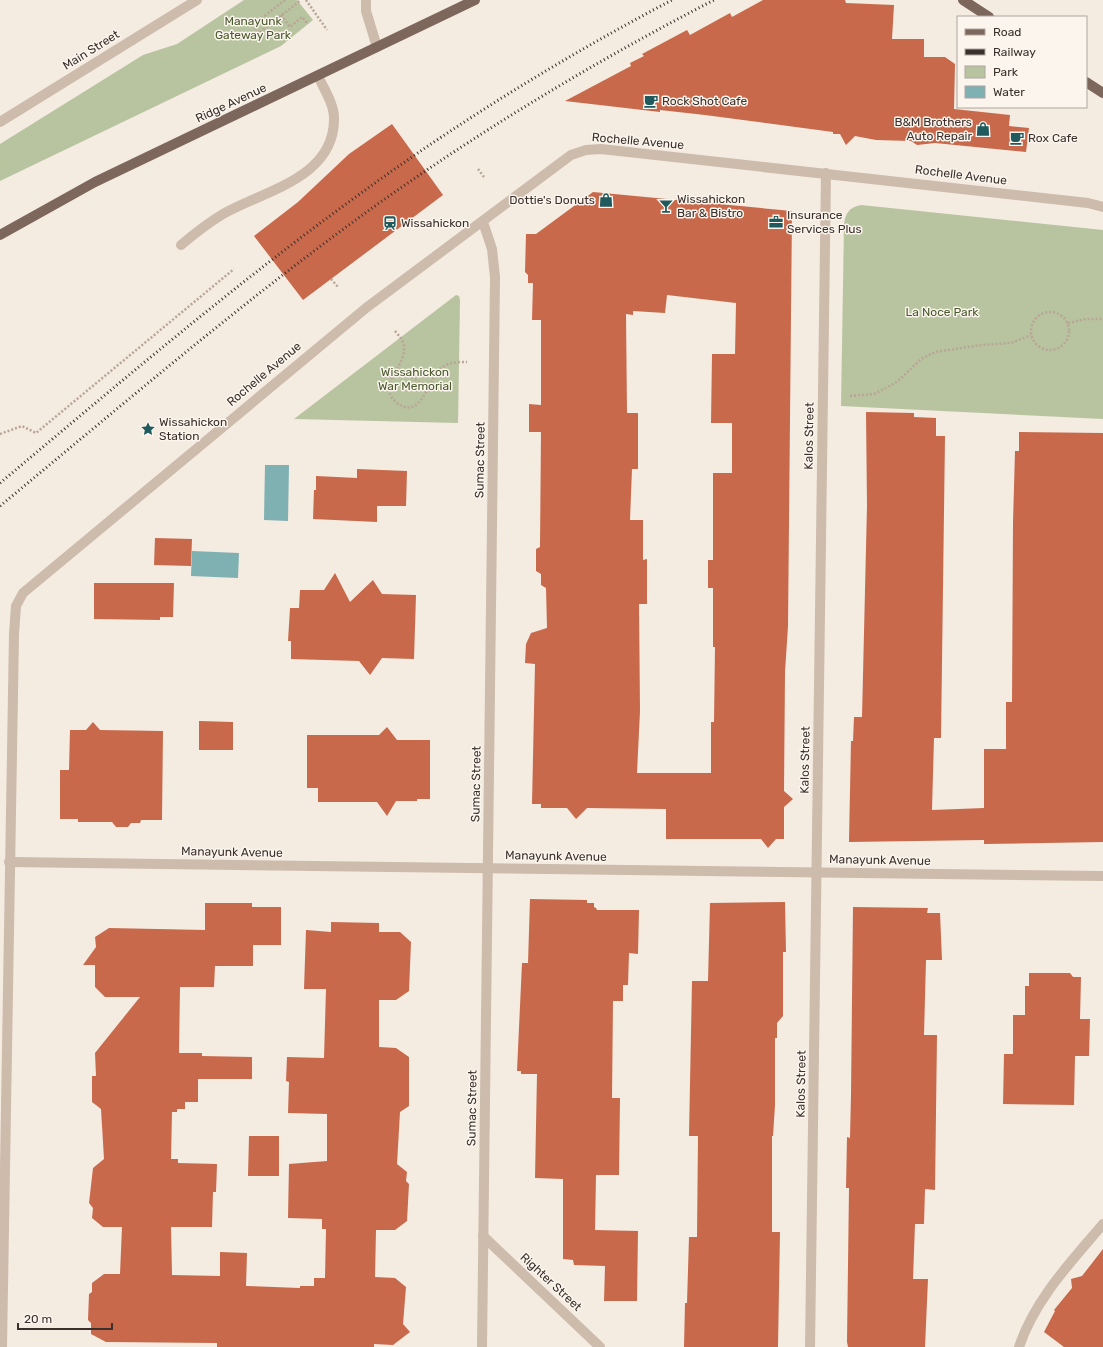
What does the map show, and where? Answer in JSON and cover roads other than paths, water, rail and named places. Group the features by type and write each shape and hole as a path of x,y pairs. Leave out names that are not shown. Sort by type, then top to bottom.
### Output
{"main road":[{"name":"Ridge Avenue","path":"0,235 95,182 475,0"},
{"path":"963,0 987,16"},
{"path":"1087,83 1103,93"}],"street":[{"path":"366,0 366,11 377,47"},
{"name":"Main Street","path":"0,122 192,1"},
{"path":"181,245 204,226 224,214 305,174 320,158 333,133 334,118 330,101 318,76"},
{"name":"Rochelle Avenue","path":"2,1347 9,862 5,764 16,606 23,593 366,308 571,155 586,150 601,149 1088,203 1103,207"},
{"name":"Kalos Street","path":"810,1347 826,173"},
{"name":"Sumac Street","path":"482,1347 495,277 492,249 483,222"},
{"name":"Manayunk Avenue","path":"9,862 1103,876"},
{"path":"1019,1347 1030,1317 1041,1299 1103,1224"},
{"name":"Righter Street","path":"484,1236 600,1347"}],"water":[{"path":"265,465 289,465 288,521 264,520"},
{"path":"192,551 239,553 238,578 191,576"}],"railway":[{"path":"0,483 221,300 357,196 433,143 511,92 590,45 672,0"},
{"path":"0,506 228,318 368,211 452,153 537,99 625,48 714,0"}],"place":[{"name":"Rock Shot Cafe","path":"651,101"},
{"name":"B&M Brothers Auto Repair","path":"983,129"},
{"name":"Rox Cafe","path":"1017,138"},
{"name":"Dottie's Donuts","path":"606,200"},
{"name":"Wissahickon Bar & Bistro","path":"666,206"},
{"name":"Insurance Services Plus","path":"776,222"},
{"name":"Wissahickon","path":"390,223"},
{"name":"Wissahickon Station","path":"148,429"}],"park label":[{"name":"Manayunk Gateway Park","path":"253,28"},
{"name":"La Noce Park","path":"942,312"},
{"name":"Wissahickon War Memorial","path":"415,379"}]}
